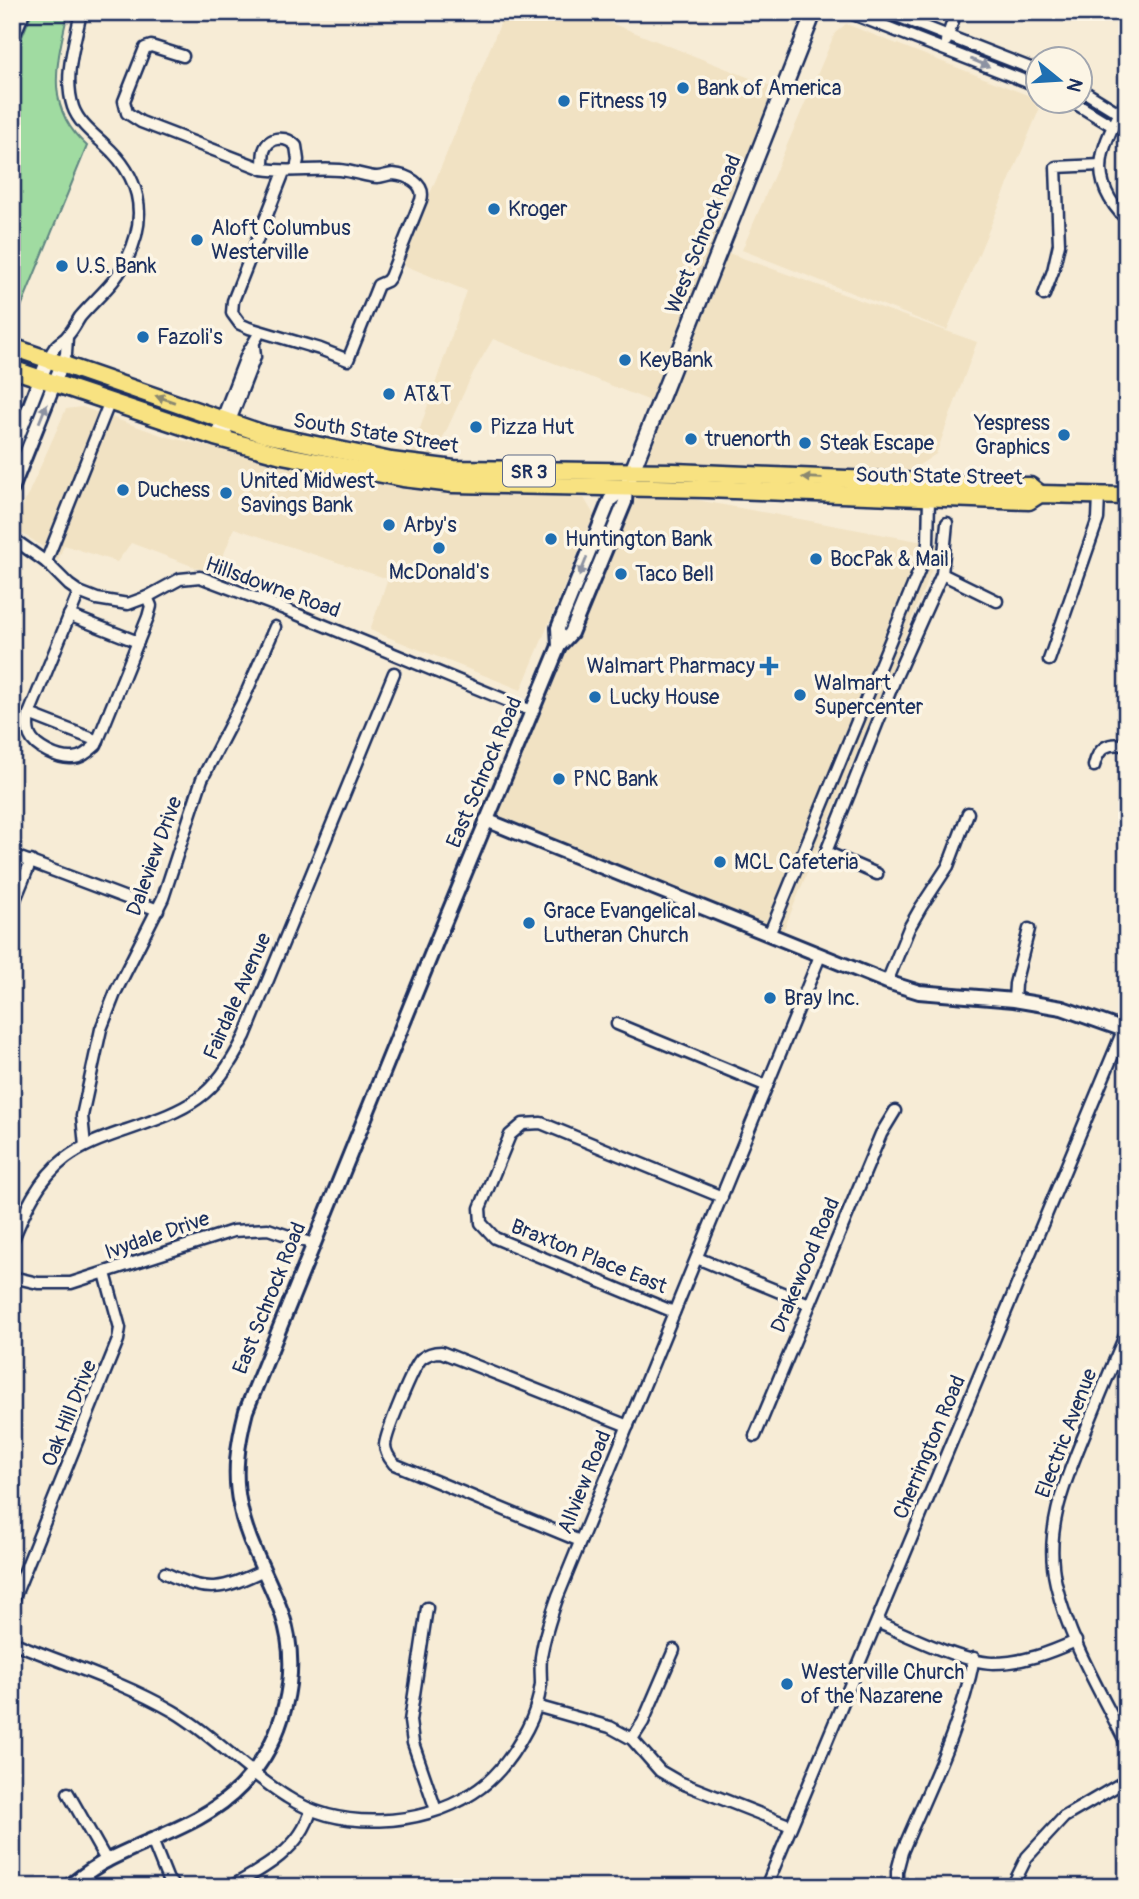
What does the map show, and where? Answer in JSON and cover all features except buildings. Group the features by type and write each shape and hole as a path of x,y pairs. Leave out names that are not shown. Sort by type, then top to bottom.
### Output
{"main road":[{"name":"West Schrock Road","path":"629,479 814,12"},
{"name":"South State Street","path":"12,347 222,429 259,449 288,457 425,473 489,476 515,471 826,494 929,490 984,493 1004,485 1035,490 1127,496"},
{"name":"South State Street","path":"12,369 155,417 264,434 475,485 754,476 929,490 986,500 1029,501 1035,490"},
{"path":"259,449 269,441 286,446 309,445"}],"street":[{"path":"12,41 24,12"},
{"path":"12,489 55,362 56,346 67,337 80,317 119,275 135,239 139,218 135,186 128,170 115,154 88,130 74,109 70,66 81,12"},
{"path":"848,12 1024,80"},
{"path":"887,12 1024,66"},
{"path":"943,48 956,12"},
{"path":"183,56 151,46 145,48 124,101 127,113 263,169 284,172 296,169 358,171 376,177 392,174 418,183 423,195 390,277 378,285 348,360 260,332 235,320 231,308 284,172"},
{"path":"1094,98 1119,113"},
{"path":"1127,100 1111,125 1101,158 1105,192 1114,207 1127,220"},
{"path":"1094,115 1111,125"},
{"path":"263,169 266,147 280,138 287,139 296,146 296,169"},
{"path":"1044,295 1059,244 1056,167 1101,165"},
{"path":"222,429 255,357 254,346 260,332"},
{"path":"55,362 66,354 67,337"},
{"path":"12,451 49,380"},
{"path":"46,562 110,401"},
{"name":"East Schrock Road","path":"68,1887 106,1860 212,1810 242,1786 254,1772 283,1716 290,1677 283,1616 253,1544 240,1504 236,1464 246,1411 559,646 558,628 610,500 629,479"},
{"path":"769,935 923,561 928,544 929,490"},
{"path":"1049,660 1098,519 1099,495"},
{"path":"877,873 826,852 895,679 942,574 947,523"},
{"name":"Hillsdowne Road","path":"12,538 46,562 79,592 128,604 180,579 207,579 532,711"},
{"path":"942,574 997,601"},
{"path":"79,592 29,713 29,735 33,740 52,754 73,758 86,755 98,741 138,642 150,606 147,597"},
{"path":"69,615 138,642"},
{"name":"Daleview Drive","path":"85,1146 82,1116 101,1029 116,991 158,910 175,867 185,824 202,779 244,698 275,626"},
{"name":"Fairdale Avenue","path":"12,1242 36,1190 65,1158 85,1146 184,1109 209,1090 231,1064 245,1037 394,673"},
{"path":"29,713 98,741"},
{"path":"1094,766 1096,756 1104,747 1114,743 1127,747"},
{"path":"887,982 921,906 948,866 968,813"},
{"path":"486,820 887,982 919,992 1014,1000 1062,1008 1126,1027"},
{"path":"12,855 158,910"},
{"path":"12,907 31,861"},
{"path":"1014,1000 1015,984 1030,929"},
{"name":"Allview Road","path":"12,1642 134,1692 173,1711 288,1798 311,1810 331,1816 396,1819 436,1810 475,1793 501,1769 528,1727 541,1685 541,1659 548,1626 580,1541 820,956"},
{"path":"617,1024 767,1086"},
{"name":"Cherrington Road","path":"766,1887 1126,1027"},
{"name":"Drakewood Road","path":"755,1436 881,1134 895,1111"},
{"name":"Braxton Place East","path":"674,1312 495,1238 481,1223 480,1208 510,1135 523,1124 541,1123 722,1197"},
{"name":"Ivydale Drive","path":"12,1277 38,1283 71,1283 233,1231 268,1230 313,1244"},
{"path":"697,1258 809,1304"},
{"name":"Oak Hill Drive","path":"12,1603 118,1340 120,1328 105,1273"},
{"name":"Electric Avenue","path":"1127,1331 1063,1488 1055,1515 1052,1549 1055,1581 1064,1616 1127,1745"},
{"path":"580,1541 394,1464 384,1448 416,1366 422,1357 432,1352 441,1352 628,1426"},
{"path":"165,1573 191,1586 212,1587 227,1585 264,1570"},
{"path":"427,1608 410,1721 413,1743 436,1810"},
{"path":"877,1622 948,1652 991,1663 1027,1660 1076,1642"},
{"path":"632,1739 643,1722 674,1650"},
{"path":"897,1887 897,1871 902,1852 955,1728 974,1658"},
{"path":"536,1706 610,1727 632,1739 660,1771 680,1782 791,1826"},
{"path":"1012,1887 1027,1857 1064,1817 1127,1780"},
{"path":"68,1793 106,1860"},
{"path":"230,1887 263,1868 297,1840 309,1820 311,1810"},
{"path":"152,1840 168,1880 175,1887"}],"shaded area":[{"path":"505,12 583,12 783,91 720,250 977,342 936,454 872,496 633,488 939,545 939,552 780,939 486,820 658,404 493,339 473,373 423,481 403,478 467,291 401,264"},
{"path":"846,24 1024,94 1024,116 1036,116 947,330 742,250 835,33"},
{"path":"82,407 164,436 359,482 437,491 534,492 584,498 594,515 521,690 370,630 388,579 234,528 216,575 131,543 117,562 64,545 58,561 39,544 13,528 66,409"}],"green space":[{"path":"32,12 68,12 58,66 59,100 73,131 87,146 12,329 12,62"}],"place":[{"name":"Bank of America","path":"683,88"},
{"name":"Fitness 19","path":"564,101"},
{"name":"Kroger","path":"494,209"},
{"name":"Aloft Columbus Westerville","path":"197,240"},
{"name":"U.S. Bank","path":"62,266"},
{"name":"Fazoli's","path":"143,337"},
{"name":"KeyBank","path":"625,360"},
{"name":"AT&T","path":"389,394"},
{"name":"Pizza Hut","path":"476,427"},
{"name":"Yespress Graphics","path":"1064,435"},
{"name":"truenorth","path":"691,439"},
{"name":"Steak Escape","path":"805,443"},
{"name":"Duchess","path":"123,490"},
{"name":"United Midwest Savings Bank","path":"226,493"},
{"name":"Arby's","path":"389,525"},
{"name":"Huntington Bank","path":"551,539"},
{"name":"McDonald's","path":"439,548"},
{"name":"BocPak & Mail","path":"816,559"},
{"name":"Taco Bell","path":"621,574"},
{"name":"Walmart Pharmacy","path":"769,666"},
{"name":"Walmart Supercenter","path":"800,695"},
{"name":"Lucky House","path":"595,697"},
{"name":"PNC Bank","path":"559,779"},
{"name":"MCL Cafeteria","path":"720,862"},
{"name":"Grace Evangelical Lutheran Church","path":"529,923"},
{"name":"Bray Inc.","path":"770,998"},
{"name":"Westerville Church of the Nazarene","path":"787,1684"}]}
